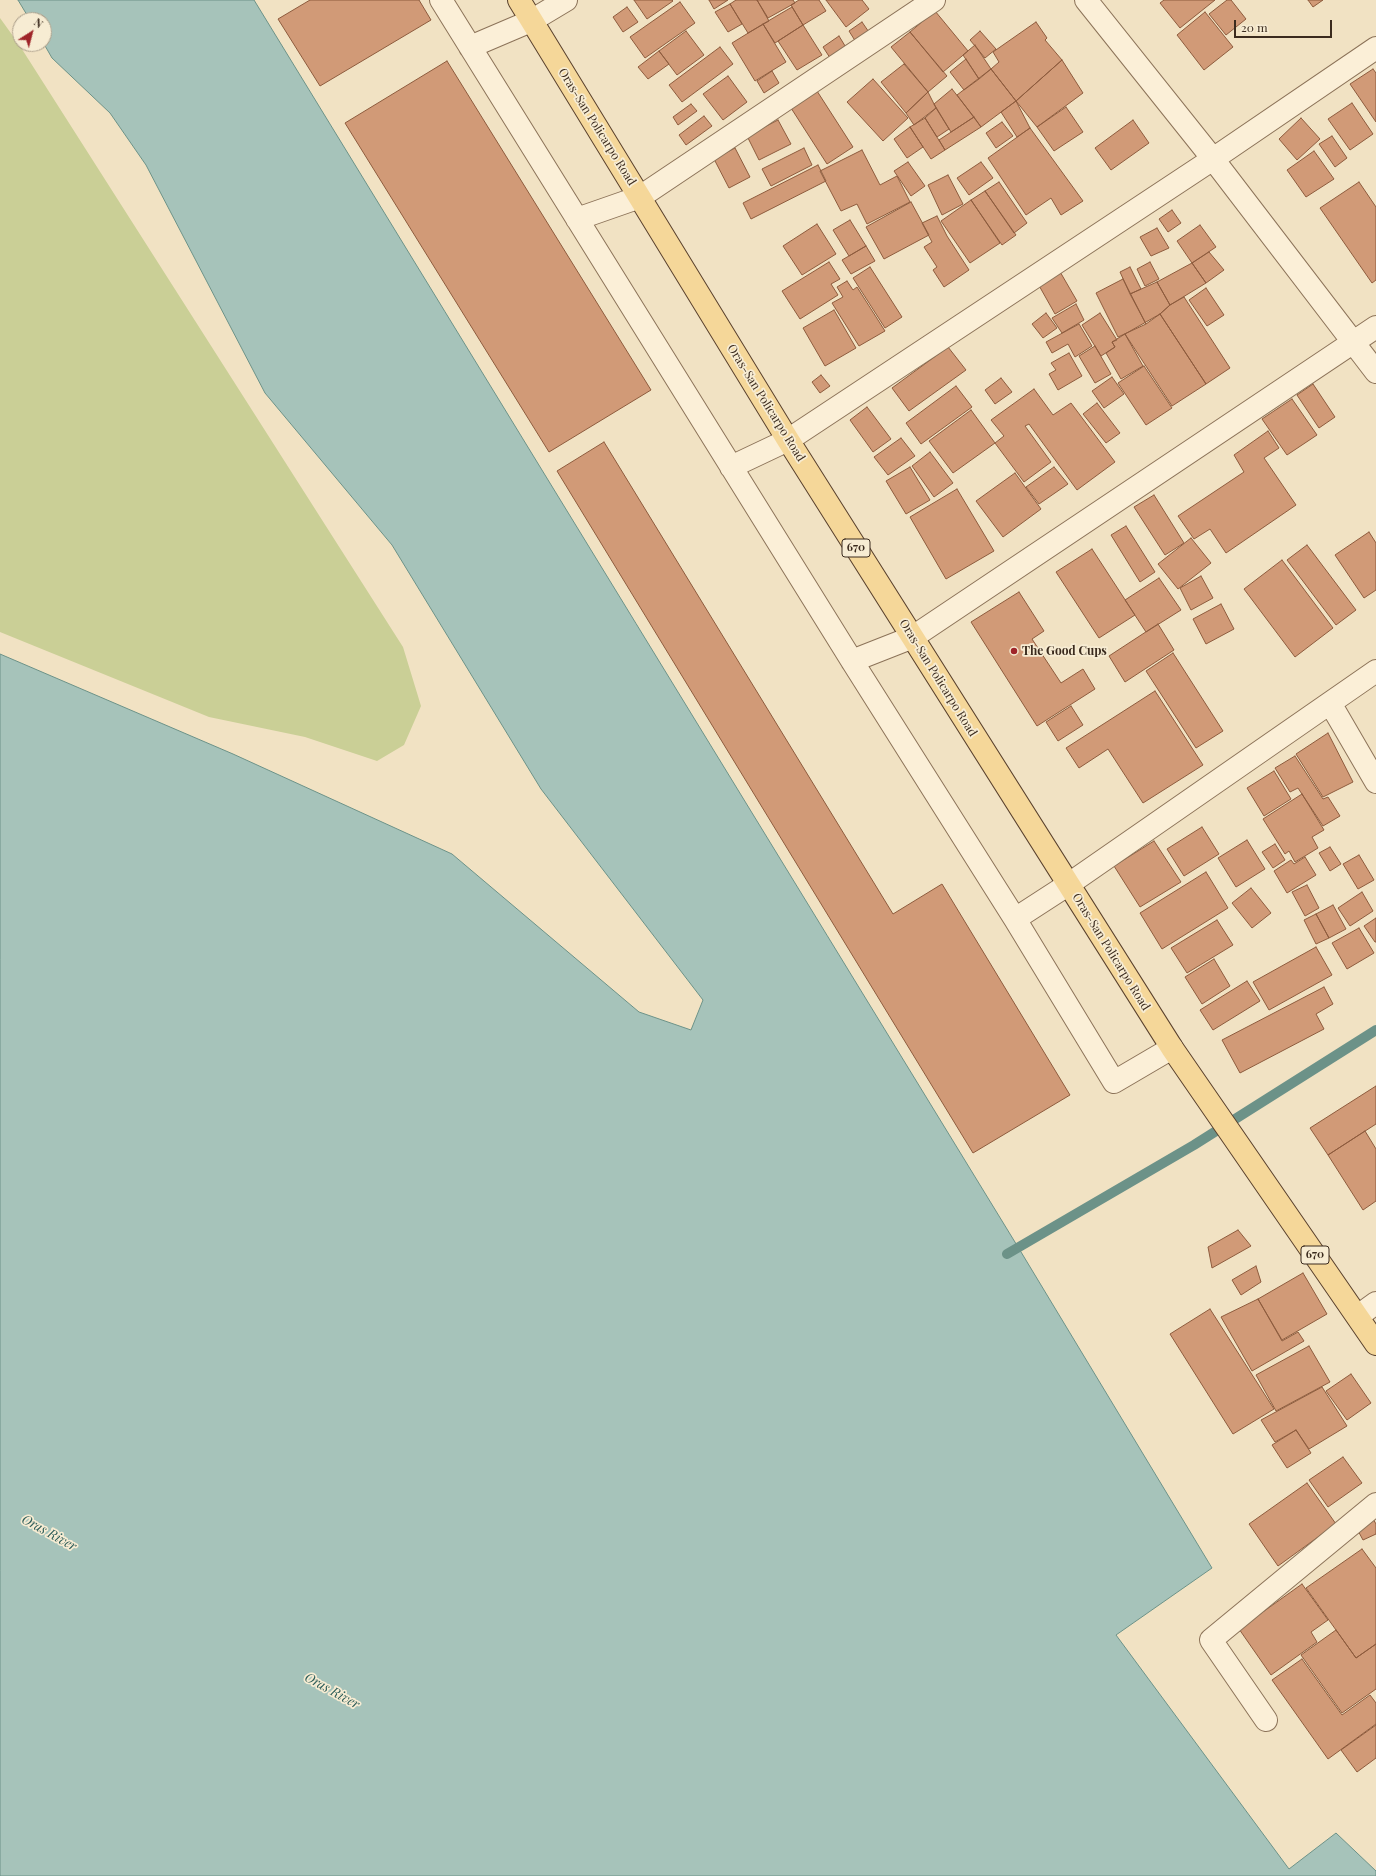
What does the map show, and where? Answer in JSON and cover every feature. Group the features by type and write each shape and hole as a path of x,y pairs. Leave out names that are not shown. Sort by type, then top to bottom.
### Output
{"main road":[{"name":"Oras-San Policarpo Road","path":"519,0 788,440 1172,1048 1376,1344"}],"street":[{"path":"441,0 852,661 1015,919 1114,1082 1172,1048"},
{"path":"470,47 531,21 566,0"},
{"path":"577,219 640,197 934,0"},
{"path":"1086,0 1213,159 1376,372"},
{"path":"731,467 788,440 1213,159 1376,48"},
{"path":"852,661 913,638 1376,328"},
{"path":"1015,919 1069,884 1376,671"},
{"path":"1330,703 1376,782"},
{"path":"1358,1316 1376,1303"},
{"path":"1266,1720 1210,1640 1376,1504"}],"green space":[{"path":"0,18 12,35 12,52 24,52 403,647 421,706 404,745 377,761 305,737 209,717 0,632"}],"water":[{"name":"Oras River","path":"18,0 254,0 1018,1247 1212,1568 1116,1635 1289,1869 1336,1833 1376,1871 1376,1876 0,1876 0,654 233,754 452,854 639,1012 691,1030 703,1000 541,789 392,545 265,393 146,165 110,113 52,58 49,52 52,52 52,12 25,12"}],"building":[{"path":"310,0 419,0 431,20 320,86 278,19"},
{"path":"634,0 672,0 673,1 647,19"},
{"path":"709,0 728,0 714,9"},
{"path":"736,0 757,0 769,21 748,33 730,4"},
{"path":"757,0 793,0 795,3 768,18"},
{"path":"799,0 819,0 826,11 803,25 791,5"},
{"path":"826,0 862,0 869,9 846,27"},
{"path":"1164,0 1215,0 1180,28 1160,3"},
{"path":"1227,0 1231,0 1246,19 1226,35 1209,14"},
{"path":"1308,0 1323,0 1313,7"},
{"path":"680,2 695,23 645,58 630,37"},
{"path":"730,4 742,24 728,32 715,12"},
{"path":"627,7 638,22 623,32 613,17"},
{"path":"792,7 803,25 775,43 763,24"},
{"path":"935,11 968,51 943,72 910,32"},
{"path":"1205,12 1233,47 1204,70 1177,35"},
{"path":"862,22 873,38 859,47 849,31"},
{"path":"1036,22 1047,38 1045,40 1062,60 1016,101 991,69 999,62 993,52"},
{"path":"763,24 786,62 755,81 732,43"},
{"path":"803,25 822,55 797,70 778,41"},
{"path":"686,31 704,55 677,75 659,51"},
{"path":"980,31 996,49 985,58 970,40"},
{"path":"910,32 947,76 928,92 891,47"},
{"path":"839,36 850,54 834,64 823,47"},
{"path":"975,45 991,69 979,79 963,55"},
{"path":"720,47 733,64 682,102 669,85"},
{"path":"659,51 669,64 648,79 638,67"},
{"path":"966,59 979,79 964,90 950,72"},
{"path":"1062,60 1083,93 1037,127 1016,101"},
{"path":"447,61 651,390 549,452 345,123"},
{"path":"904,64 928,92 906,113 881,82"},
{"path":"991,69 1016,101 981,127 957,95"},
{"path":"1373,69 1376,73 1376,122 1350,84"},
{"path":"772,71 779,83 764,93 757,81"},
{"path":"728,76 747,102 723,120 703,94"},
{"path":"873,79 908,118 883,141 847,102"},
{"path":"952,89 974,117 951,132 934,104"},
{"path":"817,91 853,147 827,164 791,108"},
{"path":"928,92 936,108 914,125 906,113"},
{"path":"1016,101 1030,128 1017,137 1001,112"},
{"path":"1352,103 1373,134 1350,150 1328,119"},
{"path":"691,104 697,111 678,125 673,117"},
{"path":"1066,107 1083,132 1054,151 1037,127"},
{"path":"936,108 949,129 937,137 925,118"},
{"path":"704,116 712,126 686,145 679,135"},
{"path":"974,117 981,127 945,150 939,140"},
{"path":"925,118 945,150 931,159 910,127"},
{"path":"1301,118 1320,139 1297,160 1279,139"},
{"path":"778,120 791,144 759,160 747,136"},
{"path":"1133,120 1149,143 1111,170 1095,148"},
{"path":"1002,122 1013,136 996,148 986,133"},
{"path":"910,127 923,147 907,158 894,139"},
{"path":"1030,128 1083,201 1061,215 1051,198 1026,215 988,158"},
{"path":"1332,136 1347,158 1335,167 1319,144"},
{"path":"735,148 750,177 729,188 714,159"},
{"path":"804,148 812,165 771,186 762,169"},
{"path":"862,150 880,185 897,176 910,202 867,224 857,204 841,211 820,171"},
{"path":"1314,151 1334,179 1306,197 1287,170"},
{"path":"908,162 925,186 911,196 894,171"},
{"path":"981,162 993,178 969,195 957,178"},
{"path":"818,165 826,181 751,219 743,203"},
{"path":"948,175 963,204 942,215 928,185"},
{"path":"999,182 1027,223 1014,233 985,191"},
{"path":"1359,182 1376,207 1376,280 1372,283 1320,208"},
{"path":"985,191 1016,235 1002,245 971,200"},
{"path":"971,200 1000,243 970,263 941,221"},
{"path":"911,202 929,235 884,259 866,227"},
{"path":"1172,210 1181,223 1168,232 1159,219"},
{"path":"937,216 947,236 969,270 944,287 933,270 937,267 924,247 932,242 922,223"},
{"path":"850,220 866,246 849,256 833,230"},
{"path":"817,224 836,254 802,275 783,246"},
{"path":"1200,225 1216,247 1192,263 1177,241"},
{"path":"1157,228 1169,248 1151,256 1140,237"},
{"path":"866,246 875,261 851,274 842,260"},
{"path":"1209,252 1224,270 1206,283 1192,263"},
{"path":"829,262 840,279 831,284 838,295 800,319 782,291"},
{"path":"1150,262 1159,279 1145,286 1137,269"},
{"path":"1192,263 1206,283 1170,305 1157,282"},
{"path":"870,267 902,317 885,328 853,278"},
{"path":"1130,267 1141,289 1130,294 1120,272"},
{"path":"1059,270 1077,301 1055,314 1037,282"},
{"path":"1123,279 1146,324 1118,337 1096,293"},
{"path":"847,281 853,290 857,287 885,331 859,346 832,303 843,297 837,287"},
{"path":"1157,282 1170,305 1146,324 1130,294"},
{"path":"1206,288 1224,315 1207,326 1189,300"},
{"path":"1184,297 1230,368 1206,384 1160,314 1170,305"},
{"path":"1076,304 1084,320 1062,333 1052,318"},
{"path":"834,310 856,348 825,366 803,328"},
{"path":"1046,313 1057,328 1043,338 1032,324"},
{"path":"1100,313 1117,340 1112,342 1115,347 1101,356 1082,325"},
{"path":"1160,314 1206,384 1172,406 1125,334"},
{"path":"1079,324 1092,346 1075,357 1068,344 1052,353 1046,342"},
{"path":"1125,334 1143,366 1121,379 1106,353 1115,347 1112,342"},
{"path":"1095,346 1111,374 1095,383 1079,356"},
{"path":"948,347 966,370 909,411 892,388"},
{"path":"1069,353 1082,376 1058,390 1049,374 1056,370 1051,363"},
{"path":"1144,366 1172,408 1146,425 1118,383"},
{"path":"821,375 830,386 820,393 812,382"},
{"path":"1112,377 1124,394 1104,408 1092,391"},
{"path":"1001,378 1012,392 995,404 985,390"},
{"path":"1313,384 1335,417 1319,428 1297,395"},
{"path":"956,386 972,407 921,444 906,423"},
{"path":"1034,389 1053,415 1071,403 1115,462 1077,490 1029,424 1025,426 1051,462 1024,482 995,443 1004,436 991,420"},
{"path":"1292,399 1317,435 1287,455 1262,419"},
{"path":"1097,403 1120,433 1106,443 1083,414"},
{"path":"867,407 891,439 873,452 850,420"},
{"path":"971,410 995,443 953,473 929,441"},
{"path":"1268,431 1279,448 1264,458 1296,505 1226,553 1210,529 1194,539 1178,516 1244,472 1234,455"},
{"path":"901,438 915,456 888,475 874,457"},
{"path":"604,442 893,914 942,884 1070,1095 973,1153 557,471"},
{"path":"930,452 953,483 934,497 912,466"},
{"path":"910,467 930,500 906,514 886,481"},
{"path":"1054,467 1068,484 1039,504 1026,487"},
{"path":"1015,473 1041,509 1003,537 976,501"},
{"path":"957,489 994,551 946,579 910,517"},
{"path":"1154,495 1184,543 1165,555 1134,507"},
{"path":"1126,526 1155,572 1140,582 1111,535"},
{"path":"1369,532 1376,543 1376,590 1364,598 1335,555"},
{"path":"1191,538 1211,563 1178,589 1158,564"},
{"path":"1307,545 1356,610 1336,625 1287,560"},
{"path":"1092,549 1135,615 1099,638 1056,572"},
{"path":"1282,560 1333,628 1295,657 1244,589"},
{"path":"1201,576 1213,598 1191,610 1180,588"},
{"path":"1159,578 1181,610 1146,632 1125,600"},
{"name":"The Good Cups","path":"1019,592 1044,631 1032,639 1061,683 1083,669 1095,689 1037,726 971,622"},
{"path":"1221,604 1234,629 1206,644 1193,619"},
{"path":"1158,624 1174,650 1125,682 1109,656"},
{"path":"1173,653 1223,731 1196,748 1146,671"},
{"path":"1155,691 1203,765 1143,803 1108,749 1079,768 1066,748"},
{"path":"1071,706 1083,725 1058,741 1046,722"},
{"path":"1328,733 1353,782 1323,797 1296,754"},
{"path":"1295,756 1323,799 1328,797 1340,816 1323,826 1298,788 1290,792 1275,768"},
{"path":"1274,771 1291,799 1264,816 1247,788"},
{"path":"1302,794 1324,830 1312,837 1318,848 1295,862 1289,851 1285,854 1263,819"},
{"path":"1202,827 1219,854 1184,876 1167,849"},
{"path":"1247,840 1265,869 1236,887 1218,858"},
{"path":"1154,841 1181,882 1140,907 1114,866"},
{"path":"1275,844 1285,860 1273,868 1262,852"},
{"path":"1330,847 1341,864 1330,871 1319,853"},
{"path":"1359,855 1374,880 1358,889 1343,864"},
{"path":"1305,857 1316,875 1287,893 1274,871 1291,860 1294,864"},
{"path":"1206,872 1228,908 1162,949 1140,913"},
{"path":"1307,885 1319,908 1305,916 1292,892"},
{"path":"1251,888 1271,913 1252,928 1232,903"},
{"path":"1362,892 1373,911 1350,926 1338,908"},
{"path":"1333,905 1346,929 1329,938 1316,914"},
{"path":"1316,914 1329,938 1316,944 1304,920"},
{"path":"1376,918 1376,942 1375,942 1364,926"},
{"path":"1217,920 1233,945 1187,973 1171,948"},
{"path":"1359,928 1374,953 1347,969 1332,943"},
{"path":"1316,947 1332,975 1269,1010 1253,982"},
{"path":"1214,959 1230,986 1202,1004 1185,977"},
{"path":"1247,981 1260,1001 1213,1030 1200,1010"},
{"path":"1324,987 1333,1004 1316,1014 1324,1029 1240,1073 1222,1040"},
{"path":"1376,1086 1376,1124 1328,1155 1310,1128"},
{"path":"1365,1131 1376,1149 1376,1201 1363,1210 1328,1155"},
{"path":"1238,1230 1251,1246 1212,1268 1208,1247"},
{"path":"1256,1266 1261,1282 1241,1295 1232,1280"},
{"path":"1303,1273 1327,1314 1282,1340 1258,1299"},
{"path":"1258,1299 1282,1341 1298,1332 1304,1341 1252,1371 1221,1317"},
{"path":"1210,1309 1274,1409 1233,1434 1170,1334"},
{"path":"1309,1346 1330,1382 1276,1411 1256,1375"},
{"path":"1351,1374 1371,1403 1347,1420 1326,1391"},
{"path":"1322,1387 1347,1426 1309,1449 1296,1430 1275,1442 1261,1420"},
{"path":"1296,1430 1311,1453 1287,1468 1272,1445"},
{"path":"1343,1457 1362,1483 1328,1507 1309,1480"},
{"path":"1307,1483 1336,1524 1278,1566 1249,1524"},
{"path":"1372,1517 1376,1524 1376,1534 1363,1540 1356,1527"},
{"path":"1362,1549 1376,1568 1376,1644 1356,1658 1306,1588"},
{"path":"1302,1584 1328,1620 1311,1632 1317,1642 1271,1675 1239,1629"},
{"path":"1336,1630 1356,1658 1376,1644 1376,1689 1342,1713 1301,1655"},
{"path":"1302,1659 1342,1715 1370,1695 1376,1703 1376,1724 1328,1759 1272,1680"},
{"path":"1376,1725 1376,1758 1357,1772 1341,1750"}],"waterway":[{"path":"1007,1254 1194,1145 1376,1030"}],"place":[{"name":"The Good Cups","path":"1014,651"}]}
